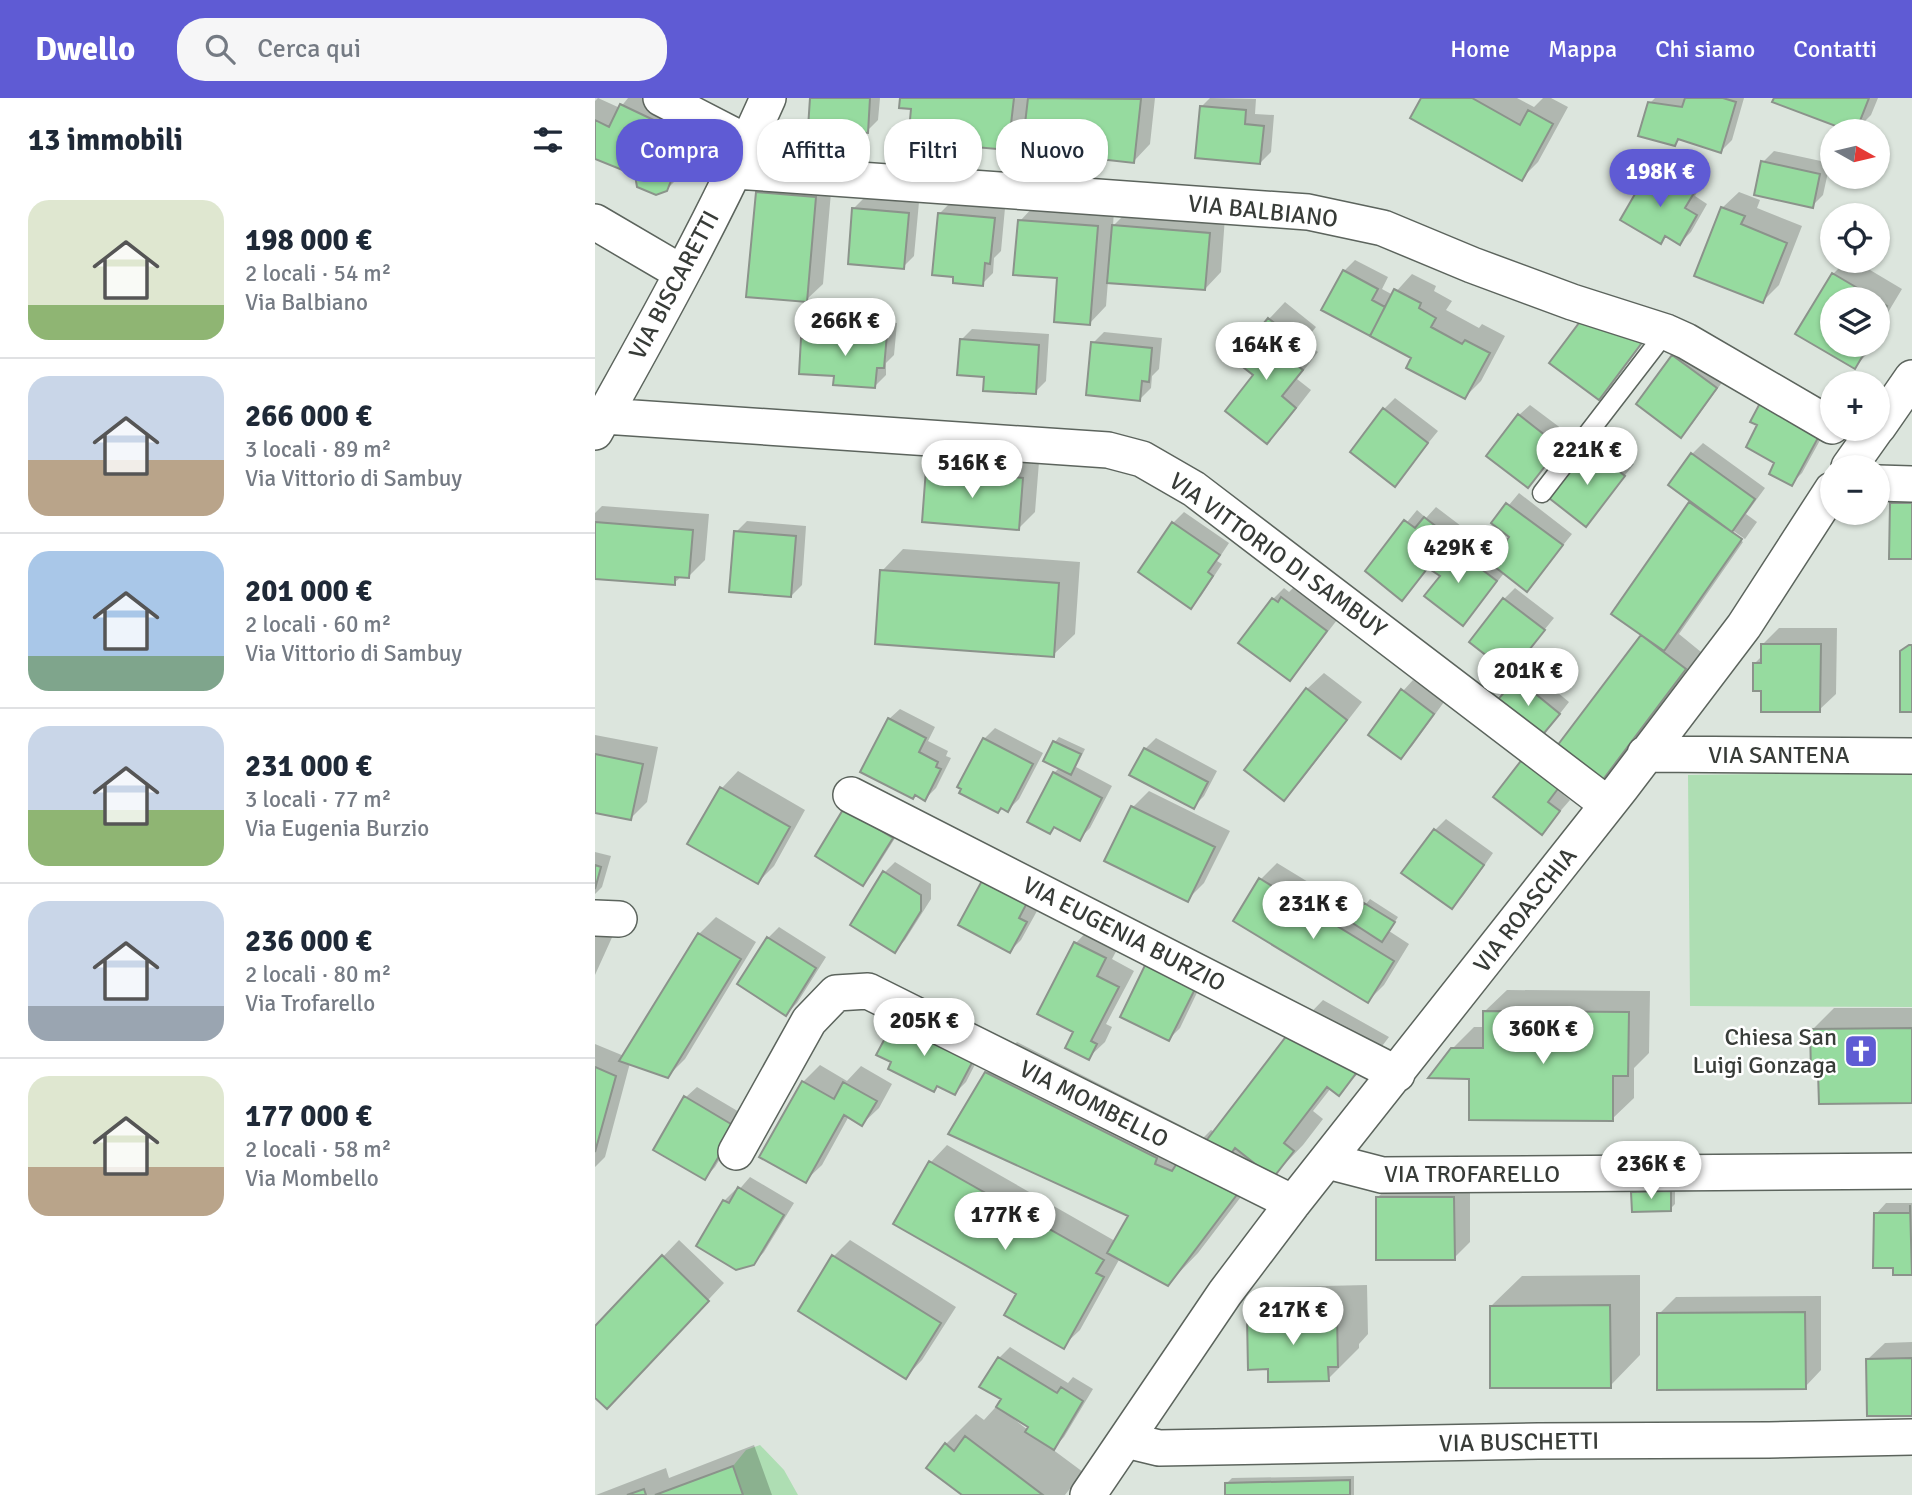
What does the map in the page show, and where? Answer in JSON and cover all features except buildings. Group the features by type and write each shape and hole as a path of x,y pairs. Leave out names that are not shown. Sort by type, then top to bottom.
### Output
{"street":[{"path":"661,98 689,119"},
{"name":"VIA BISCARETTI","path":"743,153 768,98"},
{"name":"VIA BALBIANO","path":"743,157 1308,212 1383,228 1535,288 1666,332 1820,419"},
{"name":"VIA BISCARETTI","path":"600,424 728,182"},
{"path":"595,222 682,273"},
{"path":"1890,404 1912,378"},
{"name":"VIA VITTORIO DI SAMBUY","path":"600,424 1108,450 1142,458 1194,489 1607,804"},
{"path":"1890,483 1912,484"},
{"name":"VIA ROASCHIA","path":"1088,1495 1225,1293 1744,626 1820,509"},
{"name":"VIA SANTENA","path":"1645,754 1912,756"},
{"name":"VIA EUGENIA BURZIO","path":"851,795 1397,1074"},
{"name":"VIA MOMBELLO","path":"736,1152 809,1021 835,993 868,991 1293,1203"},
{"name":"VIA TROFARELLO","path":"1328,1161 1382,1175 1912,1171"},
{"name":"VIA BUSCHETTI","path":"1126,1440 1159,1448 1912,1437"}],"lane":[{"path":"1542,493 1666,332"}],"green space":[{"path":"1912,772 1912,1007 1690,1006 1688,775"},
{"path":"760,1445 784,1470 798,1495 743,1495 733,1466 746,1450"}],"place":[{"name":"Chiesa San Luigi Gonzaga","path":"1861,1051"}]}
